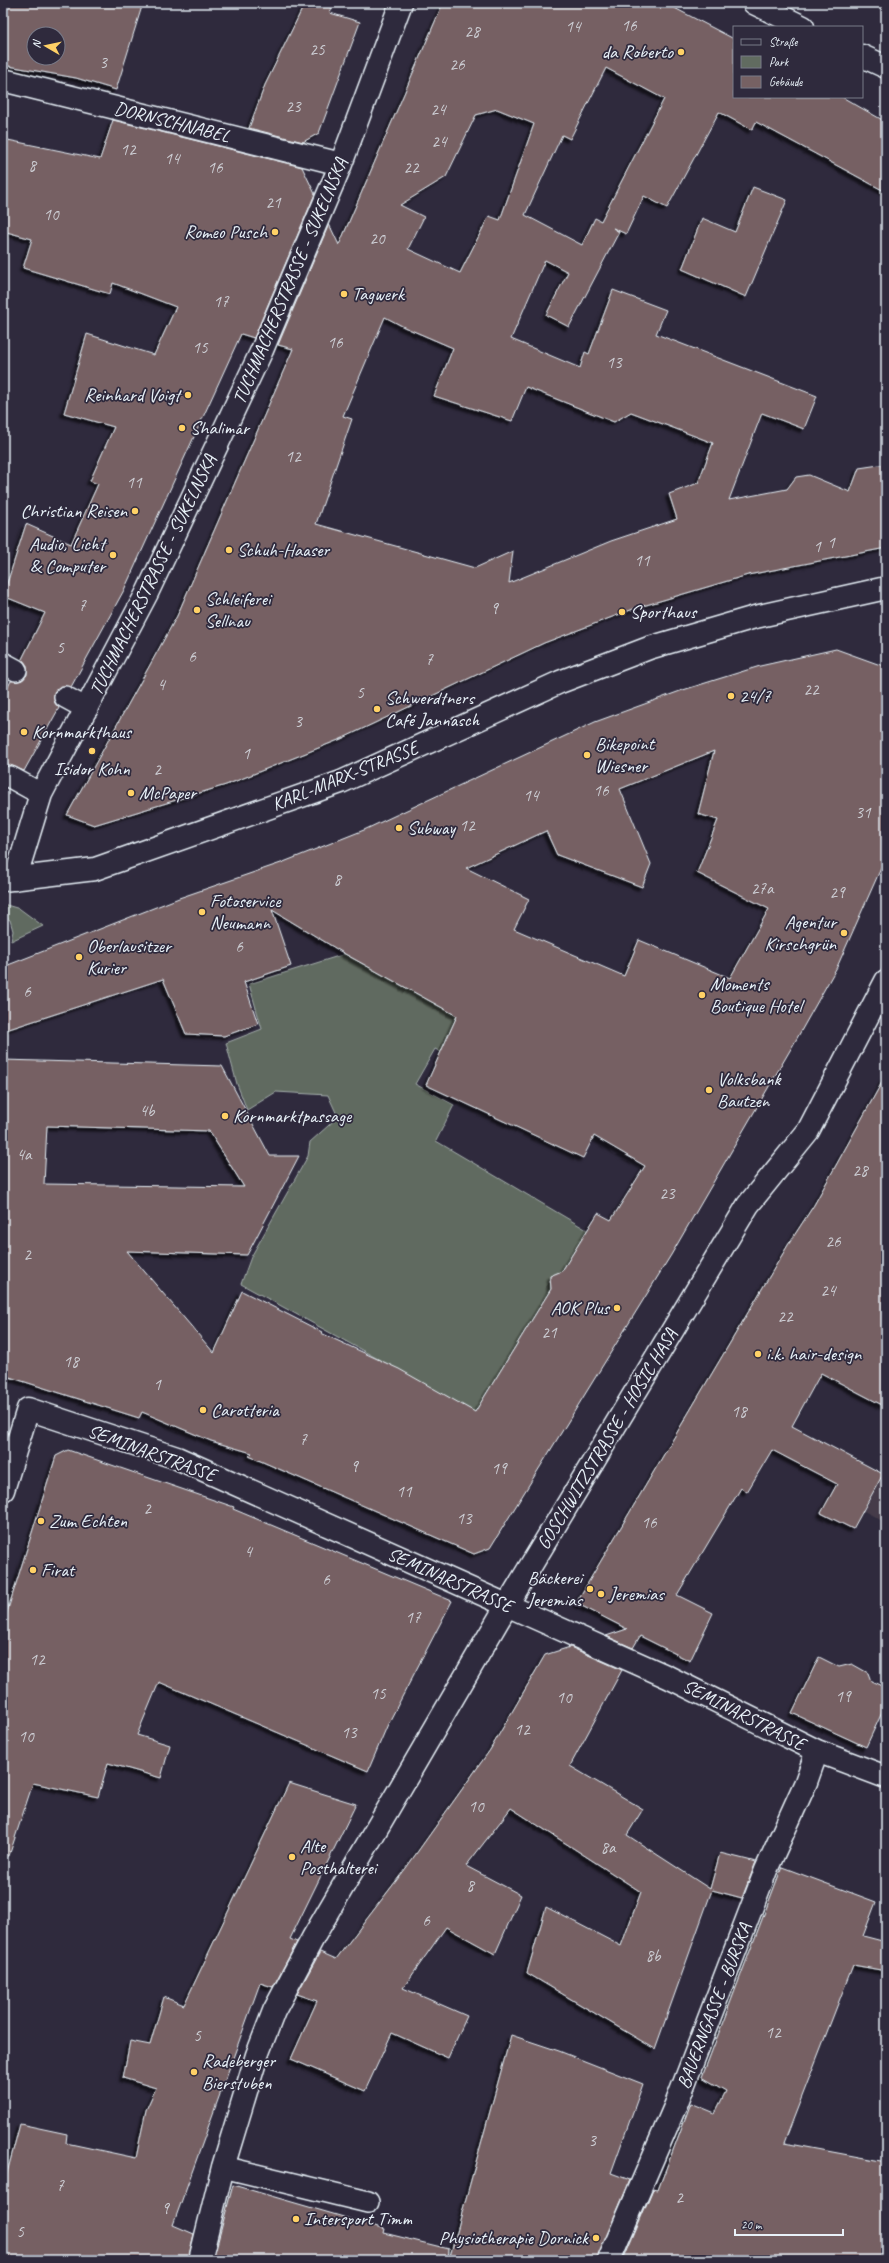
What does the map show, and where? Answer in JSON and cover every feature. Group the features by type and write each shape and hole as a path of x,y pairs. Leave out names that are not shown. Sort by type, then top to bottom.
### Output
{"street":[{"name":"TUCHMACHERSTRASSE - SUKELNSKA","path":"9,879 41,794 147,593 262,350 341,164 401,3"},
{"path":"754,3 802,26"},
{"path":"863,56 886,67"},
{"name":"DORNSCHNABEL","path":"3,80 341,164"},
{"name":"KARL-MARX-STRASSE","path":"9,879 96,869 341,782 560,682 649,648 755,616 886,588"},
{"name":"GOSCHWITZSTRASSE - HOŠIC HASA","path":"200,2260 223,2167 257,2055 274,2011 314,1936 507,1605 748,1205 808,1131 886,981"},
{"name":"SEMINARSTRASSE","path":"3,1490 28,1409 177,1458 668,1677 817,1751 886,1777"},
{"name":"BAUERNGASSE - BURSKA","path":"609,2260 677,2102 766,1870 806,1782 817,1751"}],"lane":[{"path":"65,697 87,709"},
{"path":"10,777 41,794"},
{"path":"223,2167 368,2202"}],"shaded area":[{"path":"886,1467 886,1523 864,1511"}],"green space":[{"path":"3,904 20,909 43,926 11,941 13,931 10,920 3,916"},
{"path":"458,942 466,1064 435,1049 415,1084 454,1105 436,1141 587,1230 562,1271 550,1276 551,1289 475,1412 241,1284 251,1257 308,1156 310,1142 338,1117 328,1095 276,1092 247,1110 237,1084 226,1043 262,1029 249,984 345,954 409,988"}],"building":[{"path":"3,3 143,3 116,90 76,78 3,65"},
{"path":"305,3 333,3 330,13 360,22 319,133 303,142 249,128 265,85"},
{"path":"443,3 665,3 733,38 733,98 844,98 886,122 886,192 756,122 752,130 719,112 667,208 644,196 626,234 613,228 619,232 569,327 546,315 568,272 545,260 511,339 580,368 585,352 589,354 613,290 666,310 656,334 817,396 804,429 762,413 729,500 787,489 796,477 809,475 850,492 859,468 886,464 886,548 748,575 636,608 544,643 341,739 226,785 94,825 67,815 177,616 293,349 278,345 329,224 339,245","holes":["606,68 664,99 601,221 595,218 582,245 525,215 562,135 570,139","497,109 534,124 500,220 489,216 460,273 408,249 424,217 400,205 446,177 476,115","385,317 404,327 453,348 434,396 512,421 526,387 614,422 631,412 713,443 698,483 669,494 677,519 611,541 509,583 513,551 475,568 316,524 352,419 343,416"]},
{"path":"113,120 302,167 315,194 254,338 241,334 124,590 71,687 59,687 54,692 55,703 59,708 24,771 3,762 3,696 11,681 22,680 27,675 26,664 22,659 45,613 3,596 26,524 71,544 98,484 90,481 114,427 64,413 87,334 154,355 176,307 113,283 110,294 23,268 32,239 3,231 3,139 100,159"},
{"path":"753,187 787,200 746,297 682,269 702,218 735,232"},
{"path":"836,649 886,667 886,857 837,967 796,1040 671,1255 490,1548 474,1554 249,1456 252,1453 211,1441 142,1412 139,1418 3,1375 3,1060 222,1066 270,1156 299,1156 247,1255 127,1251 214,1353 242,1291 322,1332 321,1333 399,1369 475,1412 551,1289 550,1276 562,1271 598,1213 611,1220 645,1166 594,1136 583,1158 426,1085 457,1016 345,954 272,910 291,966 244,982 258,1024 224,1036 186,1034 163,979 3,1031 3,967 179,898 281,863 364,830 595,722 683,690 760,666","holes":["714,751 698,814 718,820 697,873 769,909 730,978 639,940 624,976 514,929 529,899 466,868 546,831 557,855 642,887 651,864 620,789","47,1126 209,1131 244,1187 44,1184"]},
{"path":"886,1075 886,1407 821,1373 792,1426 883,1474 853,1529 821,1513 837,1484 772,1450 747,1492 741,1488 677,1595 713,1613 690,1661 640,1636 633,1648 606,1636 627,1629 576,1603 788,1245 814,1205"},
{"path":"68,1450 234,1507 233,1509 452,1601 388,1724 368,1771 159,1682 137,1735 170,1745 161,1778 108,1763 98,1797 33,1783 9,1856 3,1855 3,1625 56,1456"},
{"path":"570,1647 622,1670 570,1766 643,1809 627,1835 710,1889 720,1853 756,1862 742,1898 712,1890 655,2049 527,1973 546,1907 621,1946 641,1892 511,1808 466,1866 521,1895 495,1954 446,1927 403,1988 467,2016 448,2058 392,2033 365,2091 291,2059 317,2001 297,1994 320,1952 336,1959 406,1868 490,1750 545,1655"},
{"path":"819,1657 839,1667 852,1664 868,1673 871,1681 886,1688 886,1704 866,1747 792,1713"},
{"path":"289,1783 356,1804 290,1939 297,1942 273,1987 260,1983 173,2225 194,2234 188,2260 3,2260 3,2188 20,2124 67,2134 66,2143 136,2158 146,2110 156,2088 123,2078 130,2041 150,2045 164,1997 184,2005"},
{"path":"782,1867 876,1902 863,1936 886,1942 886,1971 853,1965 784,2143 886,2162 886,2260 623,2260 653,2189 658,2190 691,2103 715,2113 726,2091 702,2077"},
{"path":"511,2035 559,2051 643,2084 611,2173 630,2180 597,2260 449,2260"},
{"name":"Intersport Timm","path":"233,2185 385,2229 384,2233 449,2249 448,2260 213,2260"}],"place":[{"name":"da Roberto","path":"681,52"},
{"name":"Romeo Pusch","path":"275,232"},
{"name":"Tagwerk","path":"344,294"},
{"name":"Reinhard Voigt","path":"188,395"},
{"name":"Shalimar","path":"182,428"},
{"name":"Christian Reisen","path":"135,511"},
{"name":"Schuh-Haaser","path":"229,550"},
{"name":"Audio, Licht & Computer","path":"113,555"},
{"name":"Schleiferei Sellnau","path":"197,610"},
{"name":"Sporthaus","path":"622,612"},
{"name":"24/7","path":"731,696"},
{"name":"Schwerdtners Café Jannasch","path":"377,709"},
{"name":"Kornmarkthaus","path":"24,732"},
{"name":"Isidor Kohn","path":"92,751"},
{"name":"Bikepoint Wiesner","path":"587,755"},
{"name":"McPaper","path":"131,793"},
{"name":"Subway","path":"399,828"},
{"name":"Fotoservice Neumann","path":"202,912"},
{"name":"Agentur Kirschgrün","path":"844,933"},
{"name":"Oberlausitzer Kurier","path":"79,957"},
{"name":"Moments Boutique Hotel","path":"702,995"},
{"name":"Volksbank Bautzen","path":"709,1090"},
{"name":"Kornmarktpassage","path":"225,1116"},
{"name":"AOK Plus","path":"617,1308"},
{"name":"i.k. hair-design","path":"758,1354"},
{"name":"Carotteria","path":"203,1410"},
{"name":"Zum Echten","path":"41,1521"},
{"name":"Firat","path":"33,1570"},
{"name":"Bäckerei Jeremias","path":"590,1589"},
{"name":"Jeremias","path":"601,1594"},
{"name":"Alte Posthalterei","path":"292,1857"},
{"name":"Radeberger Bierstuben","path":"194,2072"},
{"name":"Intersport Timm","path":"296,2219"},
{"name":"Physiotherapie Dornick","path":"596,2238"}]}
